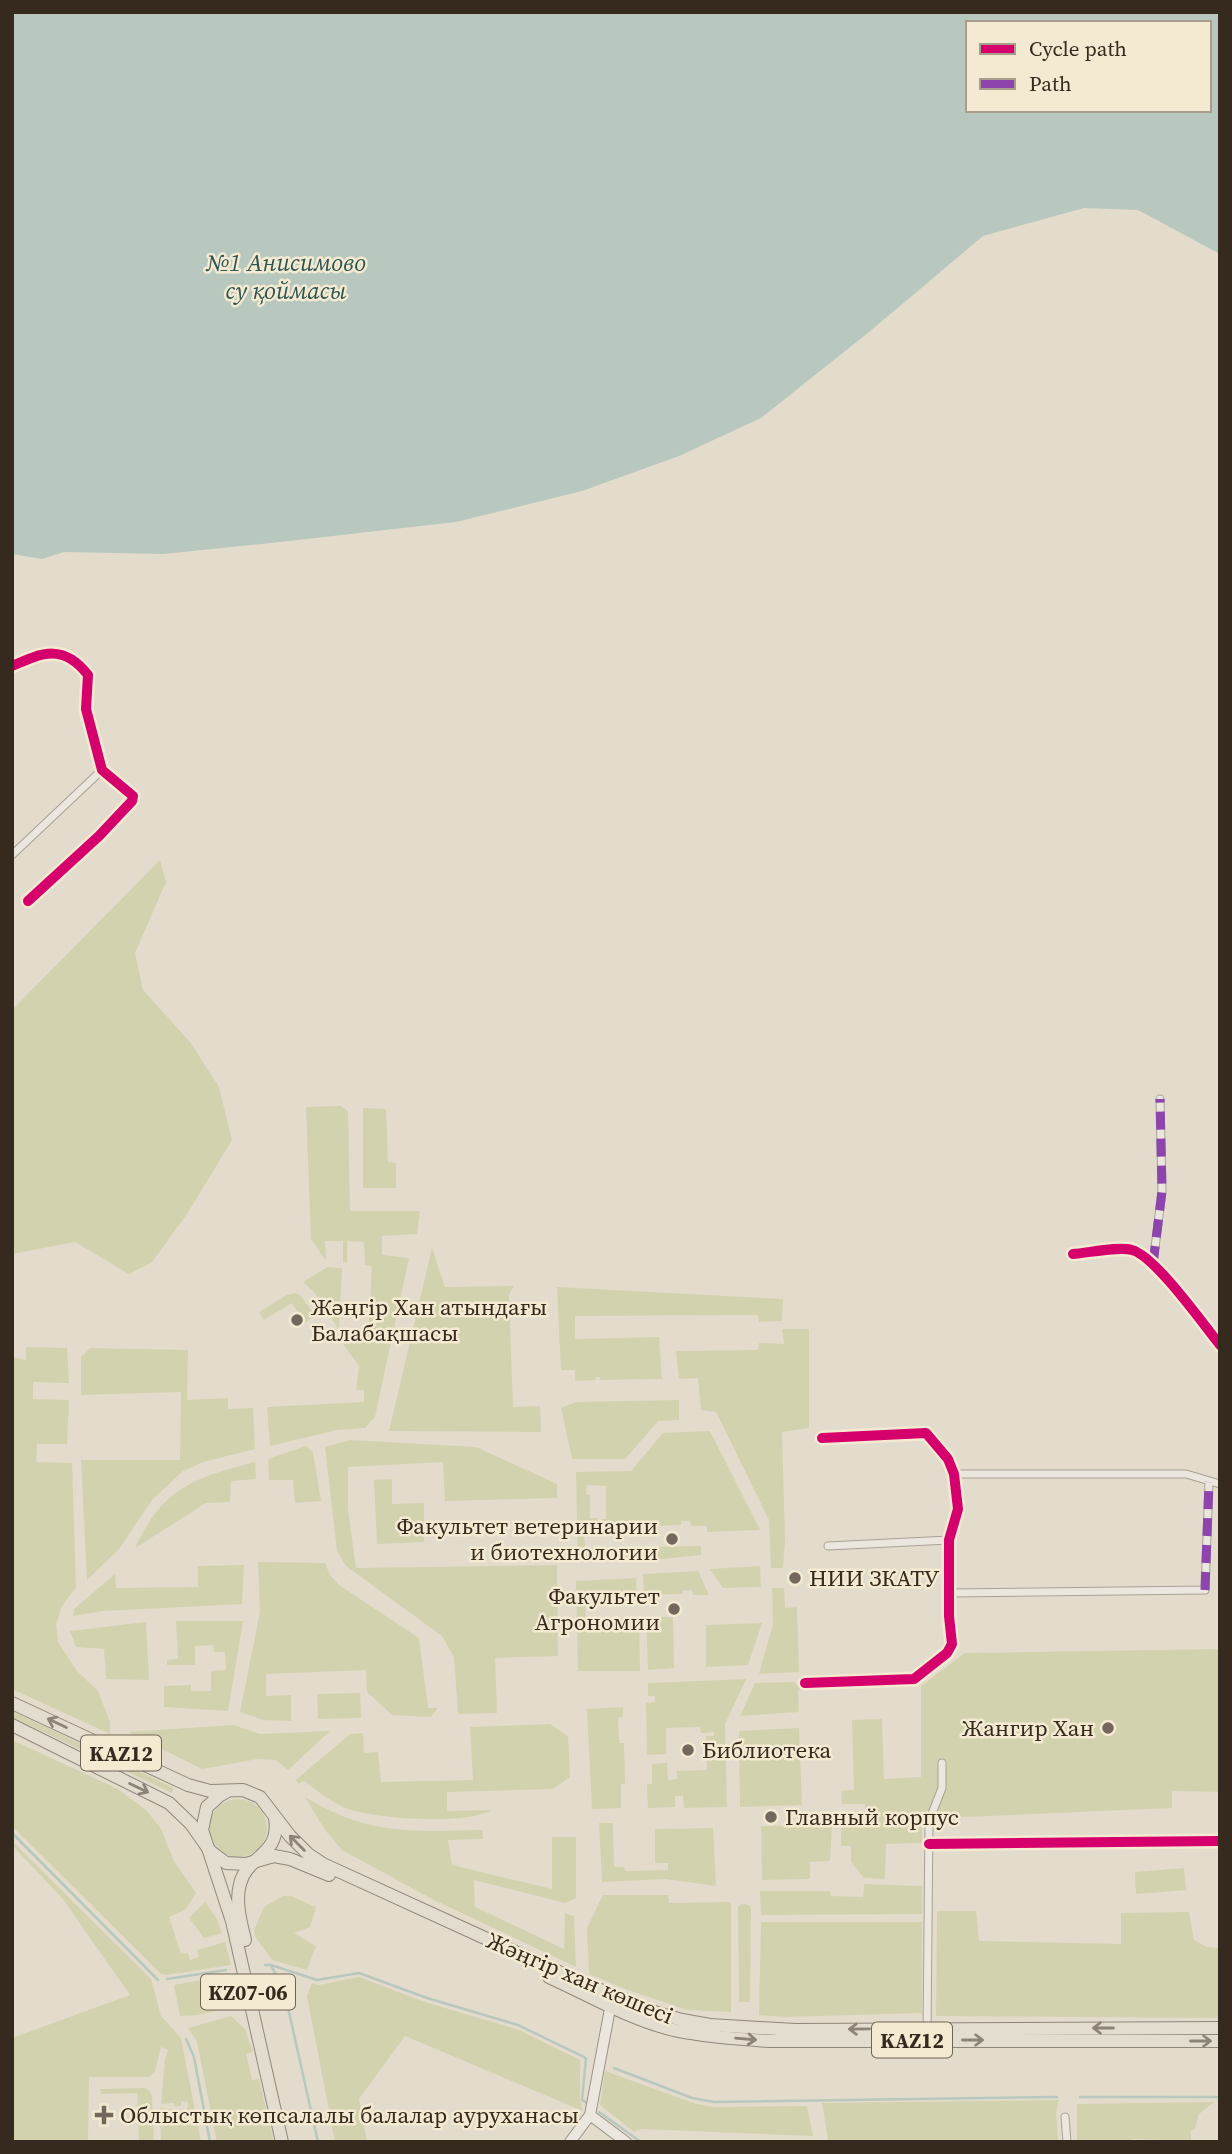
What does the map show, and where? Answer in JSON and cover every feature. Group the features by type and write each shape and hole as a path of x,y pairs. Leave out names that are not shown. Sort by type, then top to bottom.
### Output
{"main road":[{"name":"Жәңгір хан көшесі","path":"12,1703 188,1785 210,1791 243,1790 260,1797 290,1836 307,1854 323,1864 612,2000 655,2023 703,2035 769,2041 927,2034 1220,2028"},
{"name":"Жәңгір хан көшесі","path":"12,1725 169,1803 184,1816 215,1856 233,1864 246,1864 268,1857 283,1858 311,1867 612,2000"},
{"path":"206,1845 202,1830 207,1807 219,1796 234,1791"},
{"path":"259,1859 275,1838 272,1811"},
{"name":"KZ07-06","path":"206,1845 221,1882 237,1940 282,2142"},
{"name":"KZ07-06","path":"259,1859 250,1866 241,1880 239,1906 291,2142"},
{"path":"570,2142 590,2115 612,2000"},
{"name":"Жәңгір хан көшесі","path":"927,2034 1220,2041"},
{"path":"590,2115 626,2142"}],"street":[{"path":"12,666 37,655 54,653 70,657 81,667 88,675 86,709 102,770 133,796 132,801 99,836 28,901"},
{"path":"12,855 102,770"},
{"path":"1153,1264 1162,1191 1160,1099"},
{"path":"1073,1254 1130,1249 1143,1255 1220,1345"},
{"path":"805,1683 915,1679 947,1653 952,1644 949,1540 958,1509 954,1474 948,1458 926,1433 822,1438"},
{"path":"954,1474 1186,1474 1220,1484"},
{"path":"950,1593 1205,1590 1209,1482"},
{"path":"828,1546 949,1540"},
{"path":"927,2034 929,1821 942,1788 942,1763"},
{"path":"929,1844 1220,1841"},
{"path":"1065,2117 1067,2142"}],"green space":[{"path":"160,860 166,882 135,953 143,990 190,1042 219,1087 232,1140 187,1214 152,1262 129,1274 75,1242 12,1254 12,1010"},
{"path":"341,1106 348,1111 350,1211 420,1211 417,1234 382,1236 382,1255 409,1258 375,1417 365,1428 337,1430 270,1446 267,1407 364,1402 364,1390 356,1390 359,1366 343,1344 343,1336 368,1338 372,1266 365,1265 364,1242 347,1241 347,1262 343,1263 343,1241 325,1241 326,1261 311,1239 306,1107"},
{"path":"363,1108 386,1109 388,1162 396,1163 396,1188 363,1188"},
{"path":"432,1248 445,1287 514,1286 509,1295 513,1407 540,1406 541,1432 389,1431"},
{"path":"327,1267 342,1268 339,1330 315,1293 303,1282"},
{"path":"557,1287 783,1299 782,1321 759,1322 758,1315 575,1316 575,1339 659,1337 662,1379 600,1380 600,1377 596,1377 595,1380 575,1381 575,1370 561,1370"},
{"path":"295,1293 300,1295 315,1316 304,1323 292,1303 264,1320 259,1312"},
{"path":"782,1329 809,1329 809,1428 782,1432 785,1540 783,1568 771,1568 769,1520 716,1412 701,1410 698,1378 679,1379 676,1351 758,1350 759,1343 784,1344"},
{"path":"26,1347 67,1348 69,1383 33,1382 33,1399 69,1400 67,1444 37,1444 36,1462 72,1463 76,1587 62,1606 56,1624 58,1642 77,1671 98,1691 110,1722 110,1734 12,1689 12,1357 26,1360"},
{"path":"90,1348 188,1350 187,1400 228,1398 228,1409 253,1408 255,1449 203,1462 183,1471 152,1500 119,1549 87,1580 81,1460 180,1460 181,1392 81,1395 81,1357"},
{"path":"679,1400 679,1420 658,1421 625,1459 572,1459 561,1408 576,1402"},
{"path":"710,1431 760,1530 707,1532 707,1526 691,1526 690,1521 681,1521 681,1525 602,1528 602,1519 606,1519 606,1486 587,1485 590,1518 598,1518 598,1528 584,1529 585,1548 600,1548 601,1552 608,1552 609,1548 634,1547 635,1559 578,1562 576,1472 631,1471 663,1433"},
{"path":"350,1440 476,1447 557,1484 557,1498 445,1501 443,1462 348,1467 348,1510 356,1568 557,1565 558,1656 495,1658 497,1713 458,1714 454,1657 442,1636 346,1566 337,1551 325,1447"},
{"path":"306,1446 313,1452 321,1501 295,1503 293,1480 269,1480 268,1459"},
{"path":"255,1462 256,1479 231,1481 230,1502 206,1503 135,1548 146,1527 169,1498 198,1480"},
{"path":"392,1479 392,1504 424,1503 424,1542 377,1544 374,1480"},
{"path":"701,1546 701,1555 642,1561 642,1547"},
{"path":"258,1562 325,1563 330,1575 339,1585 419,1638 428,1708 438,1708 431,1717 392,1715 367,1692 366,1670 266,1674 266,1696 291,1695 291,1721 263,1720 240,1712 260,1612"},
{"path":"244,1565 242,1604 104,1611 73,1616 74,1609 115,1574 116,1588 198,1587 198,1566"},
{"path":"760,1566 761,1587 723,1588 710,1569"},
{"path":"698,1571 709,1595 693,1595 692,1590 682,1591 682,1594 644,1595 643,1574"},
{"path":"636,1578 637,1596 585,1598 586,1618 601,1618 602,1622 610,1622 611,1618 639,1617 640,1671 578,1671 576,1581"},
{"path":"772,1588 784,1588 785,1608 797,1607 799,1672 759,1674 773,1624"},
{"path":"646,1617 673,1617 674,1668 648,1670"},
{"path":"176,1621 243,1621 228,1711 164,1707 164,1686 191,1685 191,1691 211,1691 211,1671 226,1670 225,1652 214,1652 213,1645 195,1646 195,1665 167,1665 167,1660 178,1659"},
{"path":"146,1622 149,1680 106,1679 104,1649 76,1647 70,1631"},
{"path":"762,1623 748,1665 706,1667 706,1625"},
{"path":"1220,1649 1220,1792 1172,1791 1172,1808 922,1819 922,1843 886,1844 885,1879 864,1878 851,1862 851,1846 841,1846 841,1825 866,1824 865,1804 842,1804 841,1791 854,1790 852,1720 882,1719 884,1779 921,1777 921,1686 965,1653"},
{"path":"746,1679 725,1724 727,1807 684,1808 683,1796 675,1796 675,1807 648,1808 647,1784 652,1784 652,1764 667,1763 668,1780 677,1779 677,1771 707,1770 706,1736 714,1736 714,1732 701,1733 700,1727 666,1728 666,1754 647,1755 646,1703 655,1702 655,1696 648,1696 648,1683"},
{"path":"794,1682 800,1688 799,1712 740,1716 755,1683"},
{"path":"360,1693 361,1718 318,1719 317,1694"},
{"path":"623,1707 623,1717 618,1718 619,1743 624,1743 625,1784 621,1784 621,1808 592,1809 587,1709"},
{"path":"12,1711 174,1788 172,1793 12,1717"},
{"path":"550,1724 568,1736 570,1777 553,1789 447,1792 447,1811 492,1810 479,1815 423,1819 365,1813 338,1804 304,1781 298,1784 296,1780 350,1734 363,1733 364,1753 378,1752 381,1782 473,1780 470,1727"},
{"path":"233,1725 260,1734 330,1731 288,1770 276,1760 257,1759 202,1769 128,1732"},
{"path":"799,1728 802,1805 740,1807 739,1731"},
{"path":"12,1740 118,1789 146,1810 161,1829 174,1861 196,1893 185,1910 169,1917 181,1954 188,1953 190,1960 199,1957 197,1950 225,1942 231,1965 161,1974 12,1826"},
{"path":"305,1797 328,1810 370,1825 433,1831 482,1830 483,1839 448,1840 452,1865 552,1889 552,1837 576,1837 576,1898 565,1903 474,1880 475,1907 564,1949 565,1913 574,1916 576,1967 432,1899 342,1850 325,1830"},
{"path":"232,1799 244,1799 259,1807 267,1822 267,1834 259,1849 244,1857 232,1857 217,1849 209,1834 209,1822 217,1807"},
{"path":"599,1823 613,1823 614,1867 624,1867 625,1871 668,1870 668,1863 655,1863 655,1829 713,1828 716,1886 666,1879 602,1882"},
{"path":"832,1825 830,1861 810,1862 810,1879 762,1880 761,1826"},
{"path":"12,1841 151,1979 161,2016 181,2038 201,2142 161,2142 160,2108 181,2110 180,2115 187,2115 188,2102 181,2101 181,2106 174,2106 174,2103 161,2104 168,2050 161,2047 155,2071 149,2077 89,2077 88,2142 12,2142 12,2038 130,1995 62,1898 12,1845"},
{"path":"1184,1868 1186,1890 1136,1894 1135,1872"},
{"path":"864,1884 922,1886 922,1914 761,1915 760,1891 830,1891 831,1896 863,1897"},
{"path":"603,1895 668,1895 669,1903 731,1902 731,2012 687,2010 589,1974 587,1928"},
{"path":"283,1896 291,1896 316,1907 310,1927 294,1933 316,1946 307,1970 272,1960 256,1938 254,1930 264,1907"},
{"path":"205,1902 217,1919 222,1933 204,1938 189,1918"},
{"path":"741,1904 751,1908 750,2002 739,2002 738,1907"},
{"path":"937,1911 976,1911 979,1941 1121,1944 1121,1913 1189,1912 1194,1940 1207,1947 1220,1948 1220,2018 936,2016"},
{"path":"761,1922 922,1922 922,2013 785,2017 759,2015"},
{"path":"228,1975 226,1995 229,2008 180,2016 174,1985"},
{"path":"359,1977 422,2001 519,2030 580,2060 580,2099 583,2111 405,2036 359,2099 367,2142 335,2142 307,1996 312,1983 319,1985"},
{"path":"231,2016 245,2029 253,2052 246,2054 252,2080 259,2079 274,2142 217,2142 197,2042 188,2028"},
{"path":"605,2071 696,2104 715,2107 807,2106 813,2136 640,2129 634,2132 600,2105"},
{"path":"145,2088 150,2091 152,2097 154,2142 139,2142 137,2093 101,2094 100,2089"},
{"path":"1059,2100 1056,2112 1058,2140 831,2142 828,2140 822,2103"},
{"path":"1214,2102 1199,2114 1195,2129 1191,2130 1191,2141 1132,2139 1132,2142 1077,2142 1077,2104"}],"water":[{"name":"№1 Анисимово су қоймасы","path":"12,12 1220,12 1220,254 1138,210 1084,208 983,236 761,418 679,456 582,491 456,522 163,554 64,552 42,559 12,554"}],"waterway":[{"path":"12,1833 158,1980"},
{"path":"265,1965 271,1965 285,1994 318,2142"},
{"path":"271,1965 317,1980 359,1973 427,1998 518,2025 586,2058 582,2100 587,2103"},
{"path":"167,1979 226,1970"},
{"path":"186,2039 194,2057 210,2142"},
{"path":"614,2068 692,2098 714,2102 1057,2097"},
{"path":"1080,2097 1220,2097"},
{"path":"599,2112 641,2142"}],"marked path":[{"path":"1153,1264 1162,1191 1160,1099"},
{"path":"1205,1590 1209,1482"}],"cycle path":[{"path":"12,666 34,657 53,654 62,655 79,665 88,675 86,709 102,770 133,796 132,801 99,836 28,901"},
{"path":"1073,1254 1119,1249 1132,1250 1142,1255 1165,1277 1220,1345"},
{"path":"805,1683 914,1679 947,1653 952,1644 949,1616 949,1540 958,1509 954,1474 948,1459 926,1433 822,1438"},
{"path":"929,1844 1220,1841"}],"place":[{"name":"Жәңгір Хан атындағы Балабақшасы","path":"297,1320"},
{"name":"Факультет ветеринарии и биотехнологии","path":"672,1539"},
{"name":"НИИ ЗКАТУ","path":"795,1578"},
{"name":"Факультет Агрономии","path":"674,1609"},
{"name":"Жангир Хан","path":"1108,1728"},
{"name":"Библиотека","path":"688,1750"},
{"name":"Главный корпус","path":"771,1817"},
{"name":"Облыстық көпсалалы балалар ауруханасы","path":"104,2115"}]}
